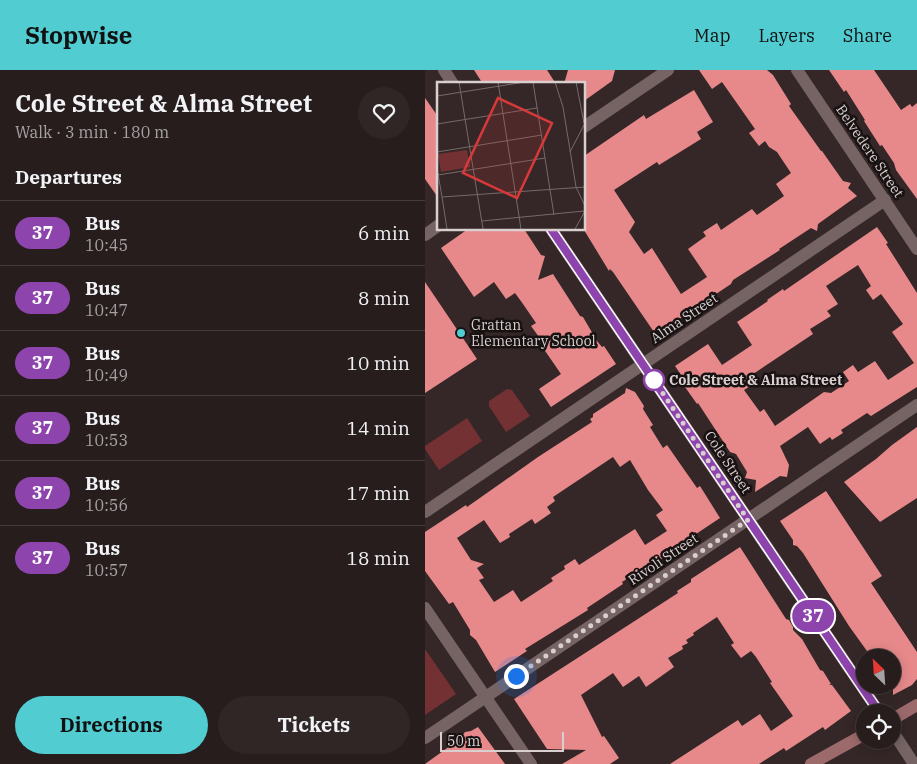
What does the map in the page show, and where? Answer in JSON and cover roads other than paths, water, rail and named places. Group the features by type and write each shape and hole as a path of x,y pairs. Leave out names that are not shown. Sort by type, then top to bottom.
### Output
{"main road":[{"path":"901,714 917,705"},
{"path":"811,764 856,739"}],"street":[{"path":"444,70 452,82"},
{"path":"585,126 668,70"},
{"name":"Belvedere Street","path":"797,70 917,249"},
{"name":"Alma Street","path":"425,512 885,200"},
{"path":"425,234 437,226"},
{"name":"Cole Street","path":"552,230 874,704"},
{"name":"Rivoli Street","path":"425,738 917,405"},
{"path":"425,608 531,764"},
{"path":"901,744 914,764"}],"place":[{"name":"Grattan Elementary School","path":"461,333"},
{"name":"Cole Street & Alma Street","path":"654,380"}]}
